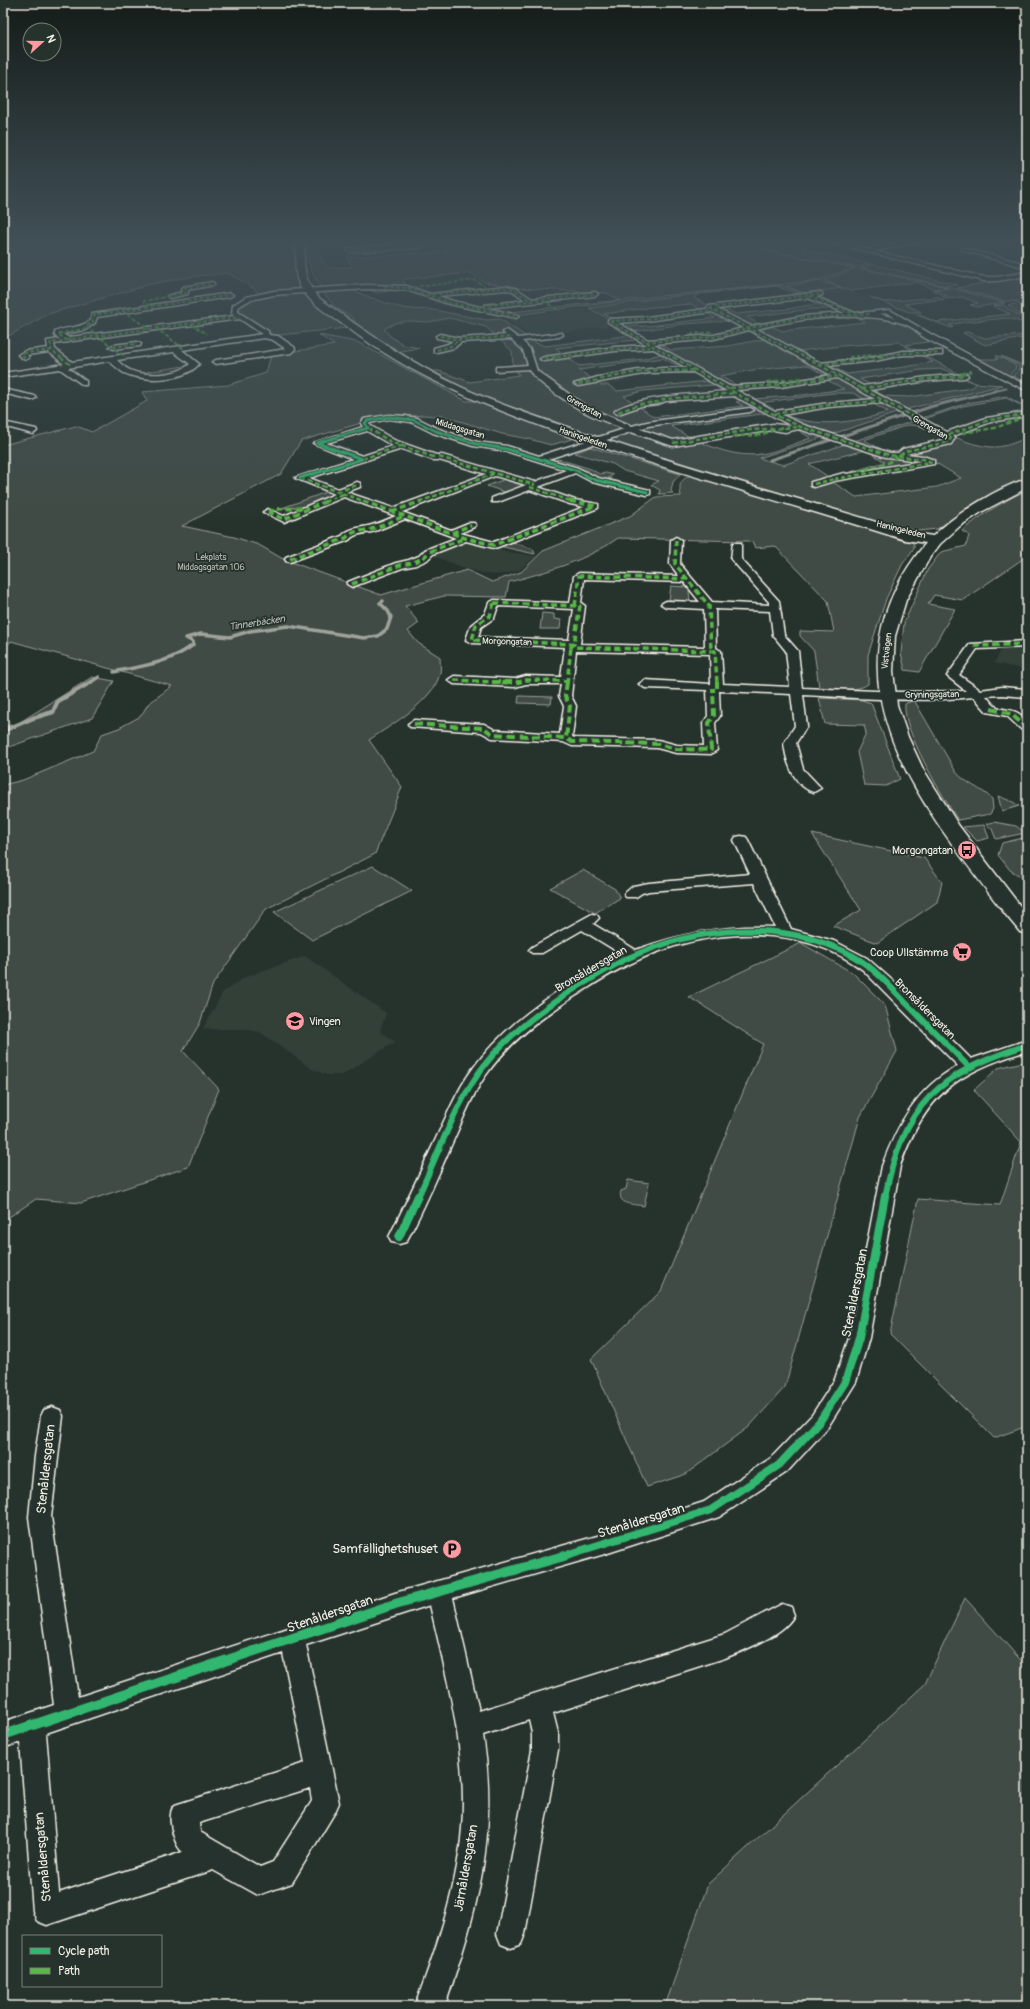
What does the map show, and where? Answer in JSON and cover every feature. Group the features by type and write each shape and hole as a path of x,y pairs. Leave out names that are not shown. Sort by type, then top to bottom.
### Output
{"main road":[{"name":"Haningeleden","path":"366,337 383,349 438,379 503,409 592,441 656,462 847,517 910,537 936,540"},
{"name":"Vistvägen","path":"1027,483 971,513 936,540 921,559 904,589 891,622 885,653 884,671 892,719 906,756 948,823 1027,928"},
{"name":"Vistvägen","path":"974,859 1027,911"}],"street":[{"path":"62,337 66,340"},
{"path":"51,350 52,347 50,343 92,337"},
{"path":"99,337 125,357"},
{"path":"111,359 128,372 151,376 171,375 186,371 195,364 181,349 163,337"},
{"path":"3,375 260,337"},
{"path":"216,362 288,351 291,348 274,338 268,337"},
{"path":"444,337 459,340 502,337"},
{"name":"Grengatan","path":"513,337 528,353 532,367 540,379 570,400 603,418 629,429 674,443 713,437 758,435 801,427"},
{"name":"Grengatan","path":"637,337 695,370 736,389 774,414 801,427 834,439 889,455 923,459 932,462 835,479"},
{"path":"646,342 715,337"},
{"name":"Grengatan","path":"766,337 881,401 951,435 951,440 948,442 906,451 888,463 814,484"},
{"path":"929,337 1027,389"},
{"path":"437,350 451,346 459,340"},
{"path":"238,341 260,355"},
{"path":"113,347 137,344"},
{"path":"544,359 586,354 607,354 654,347"},
{"path":"26,358 22,355 26,353 51,350 71,365"},
{"path":"818,365 875,359 903,353 939,353"},
{"path":"61,366 83,383"},
{"path":"499,369 532,367"},
{"name":"Grengatan","path":"578,384 605,379 695,370"},
{"path":"861,389 926,383 937,379 964,376 961,374 972,371"},
{"name":"Grengatan","path":"618,412 640,404 700,400 736,389 781,385 837,376"},
{"path":"3,391 32,398"},
{"path":"774,414 806,410 833,409 852,404 881,401"},
{"path":"539,459 629,429 658,422 750,410"},
{"path":"951,435 995,418 1027,415"},
{"path":"951,435 995,428 1027,415"},
{"name":"Middagsgatan","path":"362,459 317,443 368,428 365,423 366,422 389,417 405,418 414,420 436,431 476,444 507,449 575,470 595,480 647,492"},
{"path":"5,426 33,432"},
{"path":"368,428 401,446 493,474 503,475 573,502 595,506 494,545 474,538 465,538 300,478 401,446"},
{"path":"969,428 979,431"},
{"path":"495,500 575,470"},
{"path":"392,512 493,474"},
{"path":"311,508 357,485"},
{"path":"290,559 346,538 348,535 363,529 371,529 405,516"},
{"path":"452,533 471,525"},
{"path":"352,584 400,565 412,563 423,558 429,552 465,538"},
{"path":"414,724 484,728 492,734 566,738 572,742 658,744 676,749 711,750 709,724 714,716 715,651 711,651 709,606 675,564 676,540"},
{"path":"737,545 736,559 774,601 779,635 792,651 801,726 790,743 792,759 799,775 814,788"},
{"path":"566,738 570,706 565,696 580,606 575,606 579,576 687,579"},
{"name":"Morgongatan","path":"575,606 494,603 490,616 476,625 472,640 573,646 711,651"},
{"path":"666,604 775,608"},
{"name":"Gryningsgatan","path":"1027,644 974,646 953,676 977,693 991,709 1011,713 1027,728"},
{"path":"454,680 515,683 526,680 567,681"},
{"path":"645,684 887,695"},
{"name":"Gryningsgatan","path":"887,695 950,696 1002,691 1027,693"},
{"path":"741,840 785,933"},
{"path":"631,894 638,889 648,887 759,878"},
{"name":"Bronsåldersgatan","path":"537,950 587,921 634,955"},
{"name":"Bronsåldersgatan","path":"399,1236 465,1094 486,1062 504,1042 527,1022 561,998 634,955 657,946 704,934 747,930 785,933 827,944 863,963 968,1066"},
{"name":"Stenåldersgatan","path":"3,1734 439,1591 608,1543 711,1510 779,1466 820,1421 845,1382 859,1338 891,1166 906,1125 916,1110 929,1096 968,1066 991,1055 1027,1045"},
{"name":"Stenåldersgatan","path":"52,1416 40,1517 68,1713"},
{"name":"Järnåldersgatan","path":"430,2006 462,1903 474,1835 476,1803 470,1727 439,1591"},
{"path":"470,1727 725,1646 743,1638 782,1615"},
{"name":"Stenåldersgatan","path":"292,1639 326,1803 282,1873 258,1881 188,1840 184,1814 319,1772"},
{"path":"511,1934 545,1750 545,1733 538,1705"},
{"name":"Stenåldersgatan","path":"32,1725 47,1911 213,1856"}],"shaded area":[{"path":"461,541 482,543 509,552 536,556 519,570 506,574 491,575 467,569 433,556 434,552"},
{"path":"1027,646 1027,670 994,663 1002,648"},
{"name":"Vingen","path":"305,956 386,1013 380,1031 395,1042 342,1075 327,1075 312,1069 260,1032 245,1029 203,1029 223,992 245,977"}],"green space":[{"name":"Lekplats Middagsgatan 106","path":"322,337 357,342 466,401 475,401 572,439 551,445 502,434 440,415 401,417 388,415 301,441 281,474 182,526 234,537 259,545 283,559 381,595 467,570 492,582 521,572 543,551 630,516 656,497 681,496 681,484 690,475 904,537 914,544 914,548 902,565 886,599 868,655 868,684 863,687 851,689 819,687 814,651 800,636 800,631 834,632 828,601 775,546 755,548 753,543 748,541 618,538 593,553 565,565 509,582 506,597 444,596 405,606 419,623 408,631 418,643 440,657 440,673 436,683 421,703 400,720 369,740 402,787 375,854 266,909 213,984 200,1023 183,1051 219,1089 188,1167 81,1203 36,1199 3,1221 3,785 23,780 93,751 102,734 119,728 141,716 148,704 172,686 11,641 3,651 3,445 76,426 92,432 147,401 142,392 228,385 266,373 271,355 334,345"},
{"path":"374,337 391,337 404,345 419,348 397,352"},
{"path":"497,337 527,337 536,343 545,346 617,337 639,337 654,345 661,344 671,350 728,346 765,339 760,337 927,337 934,341 906,345 975,383 1002,385 912,408 759,458 783,465 967,403 1006,396 1027,408 1006,398 963,406 921,420 954,437 982,446 1000,447 1027,438 1027,479 987,497 937,529 918,531 873,521 729,480 583,435 551,420 542,419 511,409 430,371 439,371 470,382 519,375 513,366 512,351","holes":["636,340 660,354 643,359 579,366 556,348","898,342 933,362 847,374 799,351","663,358 707,381 617,391 608,385 601,385 579,370","807,365 826,376 825,379 844,389 802,395 754,399 738,390 741,388 720,376 753,370","943,369 976,384 973,387 965,389 909,397 885,396 871,389 876,388 860,379 921,370","713,385 740,401 736,402 743,406 654,417 624,396 642,391","833,393 853,393 888,412 855,420 824,423 792,418 762,404 766,402","769,413 811,438 761,454 738,454 714,448 702,443 671,426","908,425 923,426 948,439 891,454 864,440","866,450 885,462 830,478 809,464","936,463 961,478 937,487 856,497 831,481"]},
{"path":"970,337 985,338 1027,337 1027,337 985,345"},
{"path":"996,356 1015,365 1016,368 1009,376 1027,387 976,359 998,359"},
{"path":"1001,356 1027,367 1027,384 1013,376 1019,368 1018,365"},
{"path":"184,366 189,367 170,374 140,373"},
{"path":"590,447 680,474 673,482 671,491 673,493 659,494 660,490 651,485 659,481 624,471 613,464 575,453"},
{"path":"558,459 591,469 599,474 606,473 613,475 608,478 612,479 608,481 595,476 586,470 554,461"},
{"path":"508,478 523,483 524,486 507,493 487,486"},
{"path":"1027,490 1027,556 963,600 934,595 928,604 955,609 919,672 905,670 901,653 904,623 928,569 941,552 966,546 969,535 962,531 977,519 993,508"},
{"path":"329,491 334,493 335,496 303,507 282,508"},
{"path":"510,541 533,549 535,554 499,546"},
{"path":"671,586 687,587 690,601 669,600"},
{"path":"542,613 554,614 554,619 561,620 560,629 540,629"},
{"path":"92,677 114,681 92,718 3,749 3,726 17,724"},
{"path":"519,696 552,697 551,704 518,703"},
{"path":"819,698 862,700 871,703 900,779 886,786 864,785 857,752 866,733 864,725 825,724"},
{"path":"914,700 956,772 964,780 992,799 993,809 990,814 958,820 925,763 910,730 906,716 905,704"},
{"path":"998,796 1013,802 1019,806 1002,811"},
{"path":"994,822 1016,826 1025,833 996,839 992,829 986,824"},
{"path":"984,825 989,838 977,841 963,827"},
{"path":"812,834 924,858 942,882 937,902 877,943 833,926 861,910"},
{"path":"1027,837 1027,880 1010,870 998,855 1002,843"},
{"path":"373,866 412,891 312,940 274,912"},
{"path":"583,870 615,889 620,898 595,913 550,888"},
{"path":"801,943 853,973 885,1005 897,1051 860,1117 785,1387 749,1427 686,1474 647,1487 591,1359 661,1291 763,1044 689,997"},
{"path":"1027,1061 1027,1426 994,1438 890,1334 918,1199 1000,1205 1021,1142 974,1090 998,1068"},
{"path":"628,1180 649,1183 644,1206 627,1203 621,1199 621,1191 626,1189"},
{"path":"965,1598 1027,1667 1027,2006 665,2006 708,1884 925,1684"}],"waterway":[{"path":"770,460 933,406 1006,388"},
{"name":"Tinnerbäcken","path":"114,672 145,666 175,656 193,645 193,642 186,638 201,634 230,637 250,631 288,626 364,638 378,636 387,629 391,617 388,611 380,603 383,601"},
{"name":"Tinnerbäcken","path":"89,683 99,677"},
{"name":"Tinnerbäcken","path":"3,731 33,718 53,712 58,701 91,682"}],"marked path":[{"path":"62,337 66,340 50,343 52,347 51,350 71,365"},
{"path":"66,340 91,337"},
{"path":"99,337 125,357"},
{"path":"168,337 184,349"},
{"path":"444,337 459,340 512,337"},
{"path":"637,337 763,409 801,427 889,455 923,459 931,462 835,479"},
{"path":"646,342 715,337"},
{"path":"767,337 951,438 948,442 906,451 888,463 855,472"},
{"path":"437,350 451,346 459,340"},
{"path":"113,347 137,344"},
{"path":"544,359 615,349 654,347"},
{"path":"25,358 22,355 25,353 51,350"},
{"path":"818,365 875,359 903,353 939,353"},
{"path":"849,357 883,354"},
{"path":"578,384 646,371 668,369 679,372 695,370"},
{"path":"961,374 972,371"},
{"path":"730,388 781,385 837,376"},
{"path":"861,389 927,379 964,376"},
{"path":"767,382 803,378"},
{"path":"618,412 640,404 658,402 665,399 736,393"},
{"path":"774,414 829,405 881,401"},
{"path":"948,435 989,420 1027,414"},
{"path":"962,433 995,428 1027,416"},
{"path":"673,443 750,430 801,427"},
{"path":"368,428 391,442 436,458"},
{"path":"733,436 758,435 773,431"},
{"path":"362,459 401,446"},
{"path":"439,457 535,485"},
{"path":"392,512 493,474"},
{"path":"300,478 465,538 494,545 595,506"},
{"path":"814,484 838,478"},
{"path":"337,492 357,485"},
{"path":"530,487 573,502 595,506"},
{"path":"268,512 284,519 343,494"},
{"path":"268,512 277,509 307,508"},
{"path":"290,559 346,538 348,535 363,529 371,529 405,516"},
{"path":"452,533 471,525"},
{"path":"352,584 400,565 412,563 423,558 429,552 465,538"},
{"path":"676,540 675,564 709,606 711,651 715,651 717,688"},
{"path":"575,606 494,603 490,616 476,625 472,640 574,644 580,606 575,606 579,576 687,579"},
{"path":"574,644 571,647 711,651"},
{"path":"974,646 1027,644"},
{"path":"571,647 565,696 570,706 566,738 572,742 658,744 676,749 711,750 709,723 714,716 713,688"},
{"path":"454,680 515,683 526,680 567,681"},
{"path":"991,709 1002,710 1011,714 1027,728"},
{"path":"414,724 484,728 492,734 566,738"}],"cycle path":[{"path":"300,478 362,459 317,443 368,428 365,423 367,421 389,417 414,420 436,431 476,444 507,449 575,470 595,480 647,492"},
{"path":"399,1237 463,1099 480,1071 496,1051 539,1013 597,975 620,962 662,945 690,937 718,932 746,930 774,931 802,936 829,944 854,957 875,973 968,1066"},
{"path":"3,1735 395,1604 608,1543 711,1510 779,1465 820,1421 845,1382 859,1338 891,1166 900,1140 912,1118 925,1100 940,1085 958,1073 978,1062 1027,1045"}],"place":[{"name":"Morgongatan","path":"967,850"},
{"name":"Coop Ullstämma","path":"962,952"},
{"name":"Vingen","path":"295,1021"},
{"name":"Samfällighetshuset","path":"452,1549"}]}
